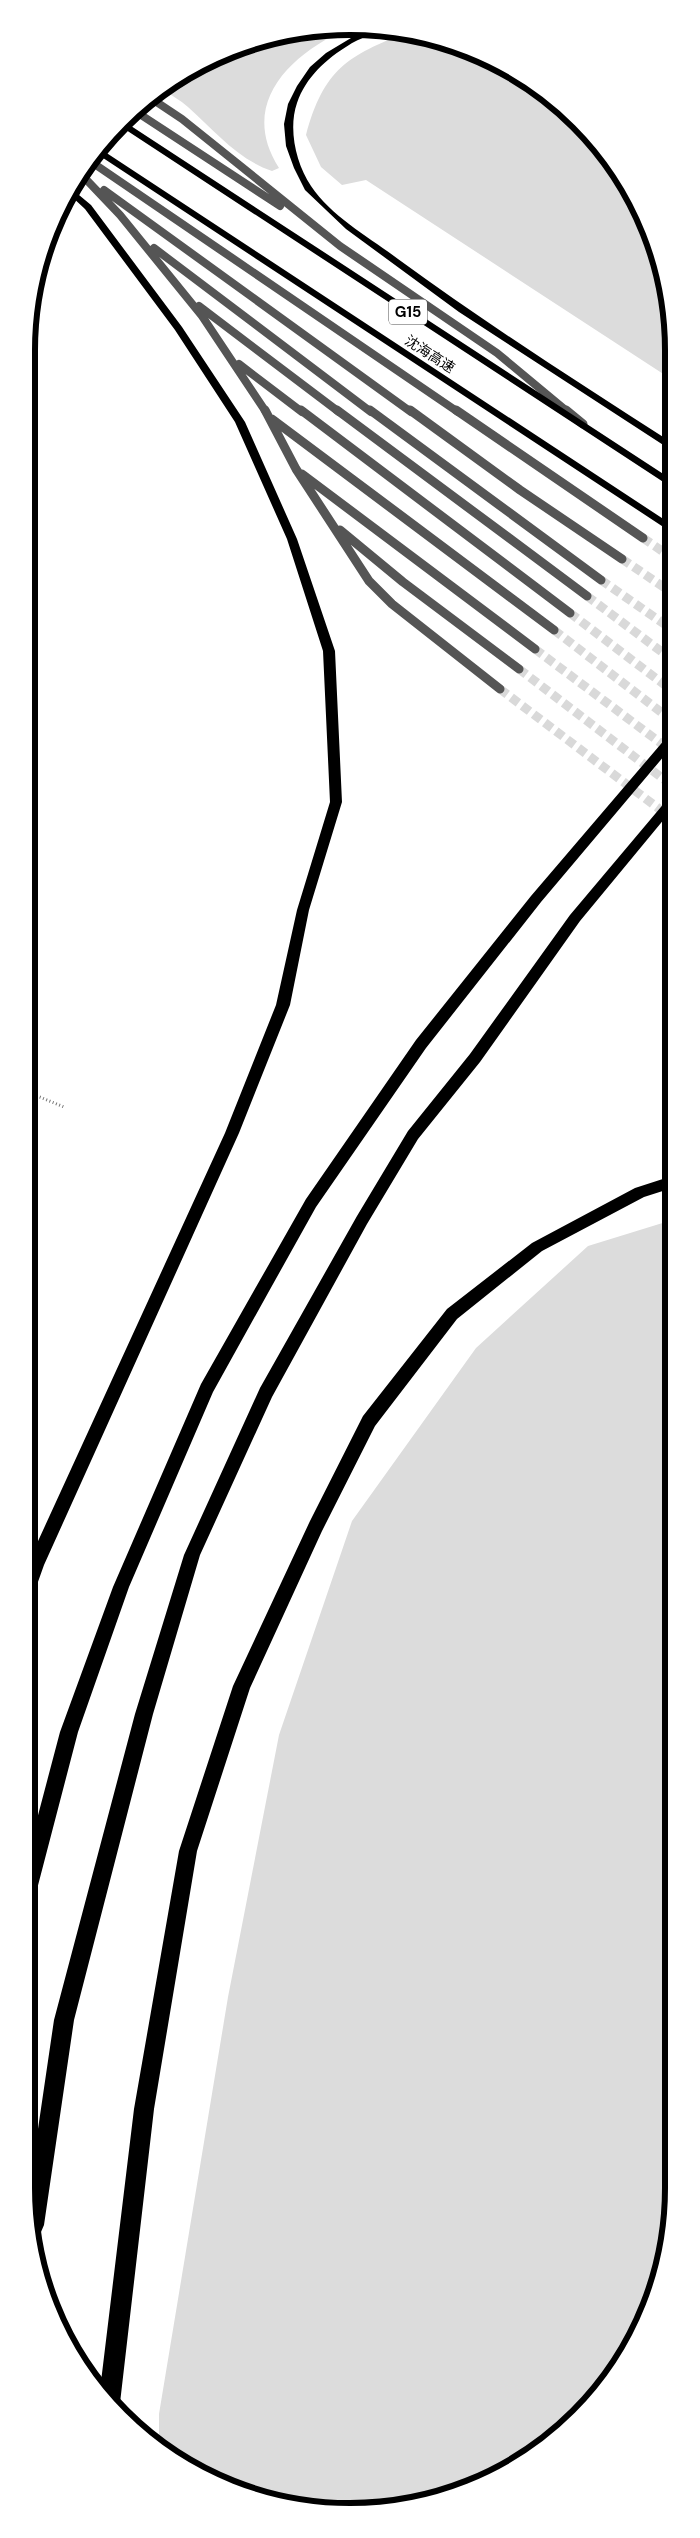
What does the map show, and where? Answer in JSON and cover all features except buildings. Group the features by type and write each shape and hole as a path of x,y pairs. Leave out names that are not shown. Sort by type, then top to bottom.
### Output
{"highway":[{"path":"362,36 328,55 307,74 294,97 286,126 293,158 308,187 342,221 438,294 665,443"},
{"name":"沈海高速","path":"126,128 665,480"},
{"name":"沈海高速","path":"103,155 665,525"},
{"path":"35,1569 232,1133 283,1005 303,910 336,802 329,651 292,539 240,422 179,329 88,207 75,195"},
{"path":"35,1862 69,1732 121,1587 207,1389 311,1203 421,1044 536,899 665,747"},
{"path":"36,2210 64,2020 144,1714 192,1555 266,1394 362,1220 412,1135 475,1058 575,918 665,810"},
{"path":"110,2393 144,2109 188,1851 242,1686 312,1535 369,1421 452,1314 537,1247 640,1192 665,1184"}],"lane":[{"path":"156,102 182,119 340,246"},
{"path":"140,115 340,246 497,353 604,441"},
{"path":"95,165 643,538"},
{"path":"86,178 520,490 622,559"},
{"path":"85,179 138,236 185,295 231,358 270,418 296,469 328,521 369,581 392,604 500,689"},
{"path":"138,236 473,488 601,580"},
{"path":"185,295 482,520 587,596"},
{"path":"231,358 570,613"},
{"path":"270,418 554,630"},
{"path":"296,469 535,649"},
{"path":"328,521 403,582 519,670"}],"path":[{"path":"35,1095 64,1107"}],"shaded area":[{"path":"333,36 302,56 286,71 274,87 267,105 264,125 268,146 279,168 272,171 259,166 237,152 179,100 168,93 193,77 229,59 289,41"},
{"path":"393,38 432,46 489,67 508,77 542,100 587,142 623,192 641,229 648,249 659,289 662,309 665,375 366,180 342,185 321,167 306,135 321,94 341,68 369,49"},
{"path":"665,1222 665,2188 662,2229 654,2270 633,2327 623,2346 600,2380 558,2425 508,2461 471,2479 451,2486 411,2497 391,2500 350,2503 329,2502 289,2497 268,2492 211,2471 192,2461 159,2439 159,2414 228,1997 279,1735 352,1521 476,1348 588,1246"}],"tunnel":[{"path":"643,538 665,553"},
{"path":"622,559 665,588"},
{"path":"601,580 665,625"},
{"path":"587,596 665,654"},
{"path":"570,613 665,685"},
{"path":"554,630 665,715"},
{"path":"535,649 665,746"},
{"path":"519,669 665,780"},
{"path":"500,689 665,813"}]}
